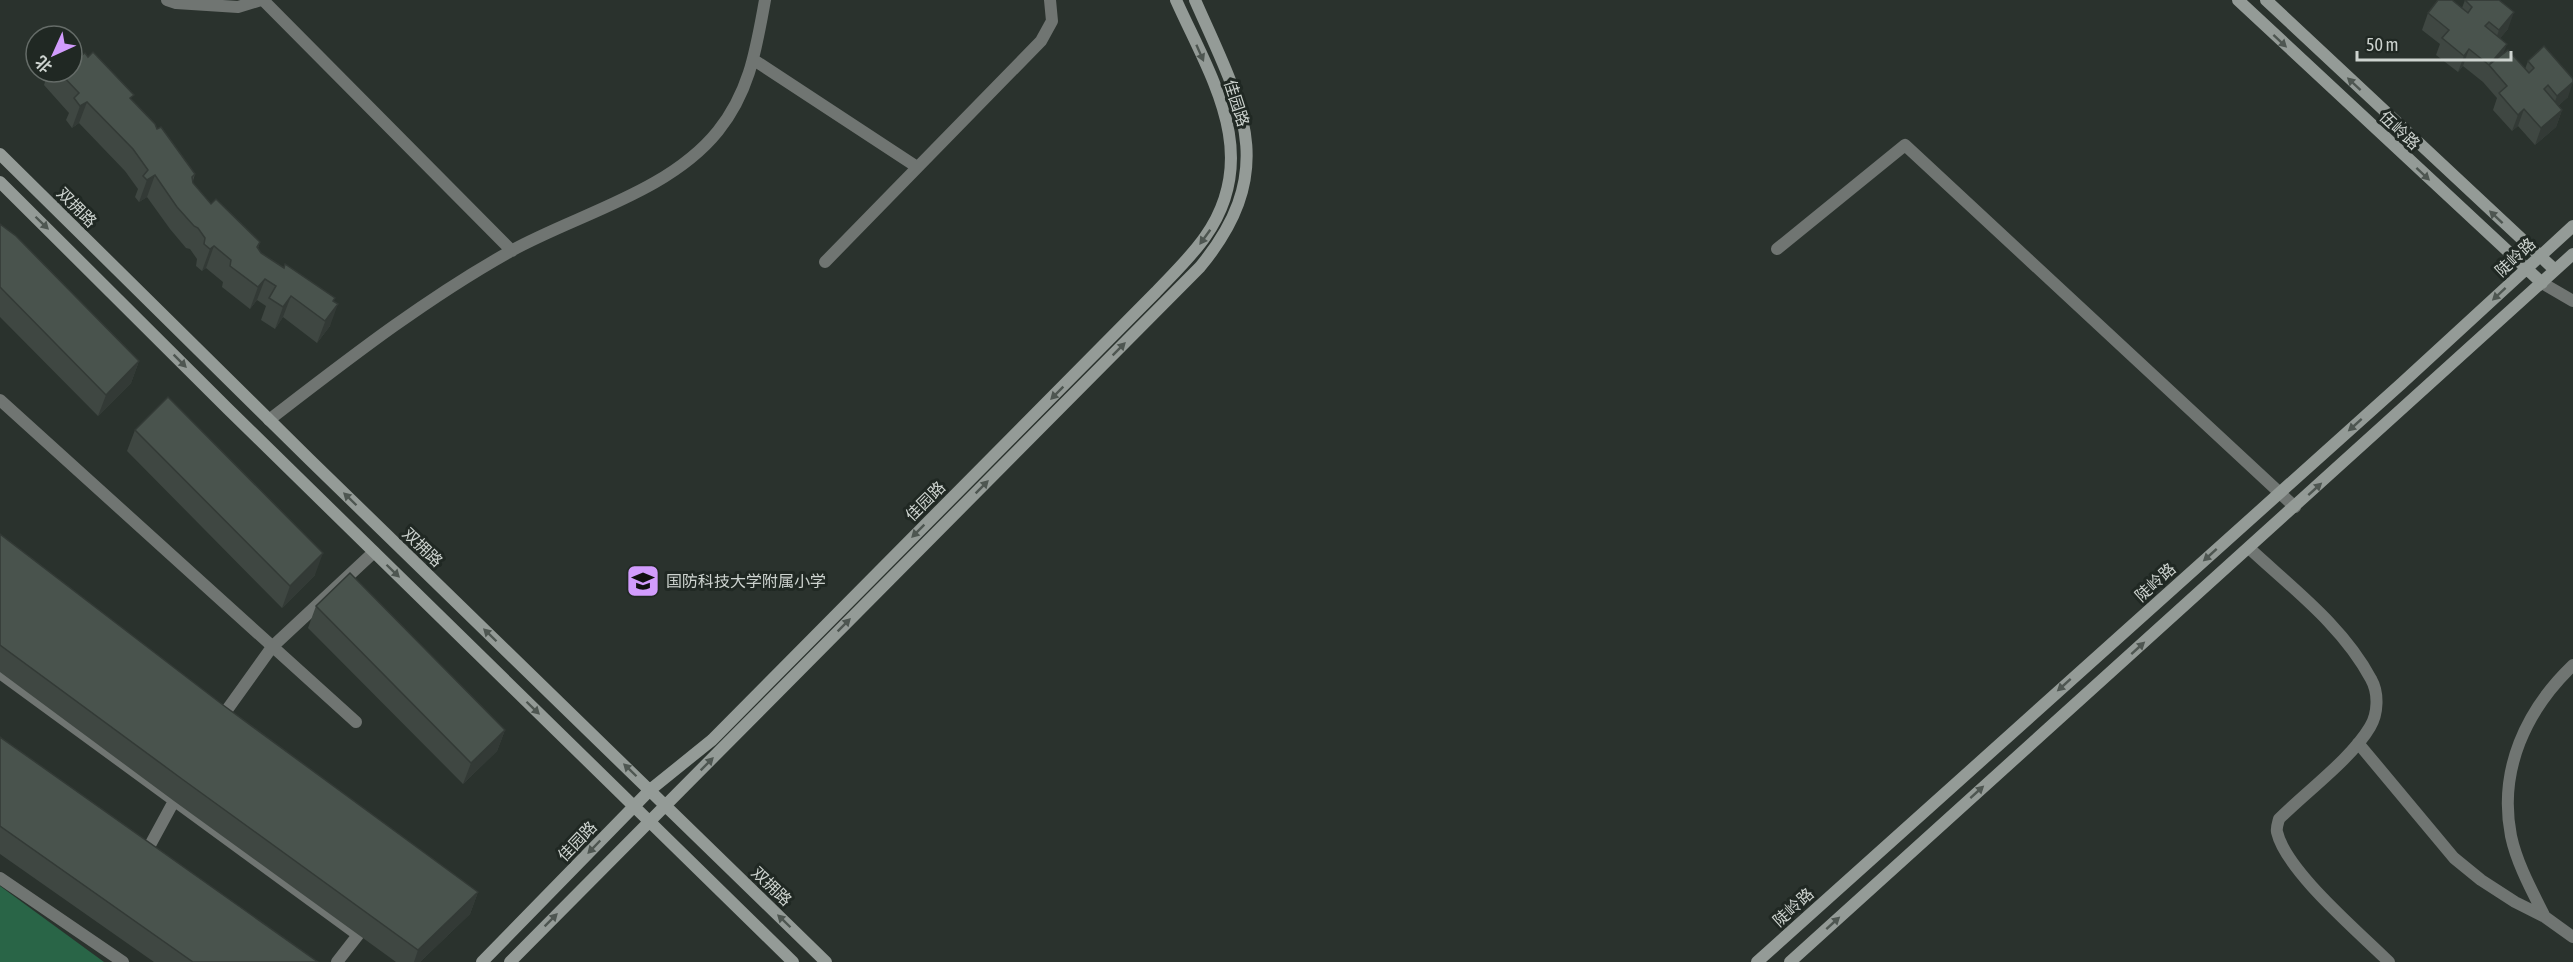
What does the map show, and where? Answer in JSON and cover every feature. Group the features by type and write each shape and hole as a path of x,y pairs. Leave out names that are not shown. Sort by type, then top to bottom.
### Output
{"main road":[{"name":"佳园路","path":"482,962 633,806 712,740 1156,292 1205,238 1223,205 1229,182 1232,152 1230,131 1219,96 1176,0"},
{"name":"佳园路","path":"510,962 1200,267 1226,233 1237,211 1244,185 1247,157 1246,127 1234,90 1194,0"},
{"name":"伍岭路","path":"2238,0 2542,283"},
{"name":"伍岭路","path":"2266,0 2555,270"},
{"name":"双拥路","path":"0,154 269,420 826,962"},
{"path":"0,182 793,962"},
{"name":"陡岭路","path":"1757,962 2573,226"},
{"path":"1790,962 2573,254"}],"street":[{"path":"167,0 176,3 238,7 262,0 512,251"},
{"path":"269,420 404,317 512,251 655,182 689,160 717,132 739,102 754,60 765,0"},
{"path":"825,262 1041,40 1052,21 1050,0"},
{"path":"754,60 917,167"},
{"path":"1777,249 1905,145 2295,507"},
{"path":"2542,283 2573,301"},
{"path":"0,400 356,723"},
{"path":"2249,548 2335,628 2372,680 2377,704 2371,726 2358,743 2279,819 2277,830 2285,851 2297,870 2389,962"},
{"path":"209,735 273,647 374,552"},
{"path":"2545,917 2525,876 2511,837 2508,781 2524,731 2538,705 2553,685 2573,665"},
{"path":"0,673 358,935 337,962"},
{"path":"2358,743 2454,858 2481,880 2515,902 2545,917 2573,937"},
{"path":"140,865 174,801 177,784"},
{"path":"0,878 123,962"}],"green space":[{"path":"0,886 104,962 0,962"}],"building":[{"path":"2438,0 2452,0 2468,13 2472,7 2465,0 2499,0 2514,12 2499,30 2489,22 2485,26 2507,44 2489,65 2469,49 2464,56 2442,38 2449,30 2428,13"},
{"path":"2544,46 2573,79 2573,82 2557,96 2548,85 2544,89 2562,110 2541,128 2524,109 2518,115 2499,93 2507,86 2489,65 2508,50 2529,73 2534,68 2528,61"},
{"path":"93,52 134,95 130,98 157,129 161,127 195,174 192,177 193,183 211,204 216,199 260,242 257,247 261,253 284,268 285,264 335,298 333,301 338,304 325,321 291,296 283,307 269,298 276,286 265,279 258,287 230,266 231,260 214,246 210,249 204,244 205,238 198,228 177,207 155,175 147,180 143,176 148,170 133,149 87,102 80,106 74,98 79,93 70,84 84,84 84,54 88,57"},
{"path":"0,224 16,236 139,361 106,395 0,287"},
{"path":"168,397 323,553 290,586 135,430"},
{"path":"0,534 223,705 478,892 418,950 0,645"},
{"path":"350,573 505,730 471,763 316,606"},
{"path":"0,737 318,962 193,962 0,826"}],"place":[{"name":"国防科技大学附属小学","path":"643,581"}]}
